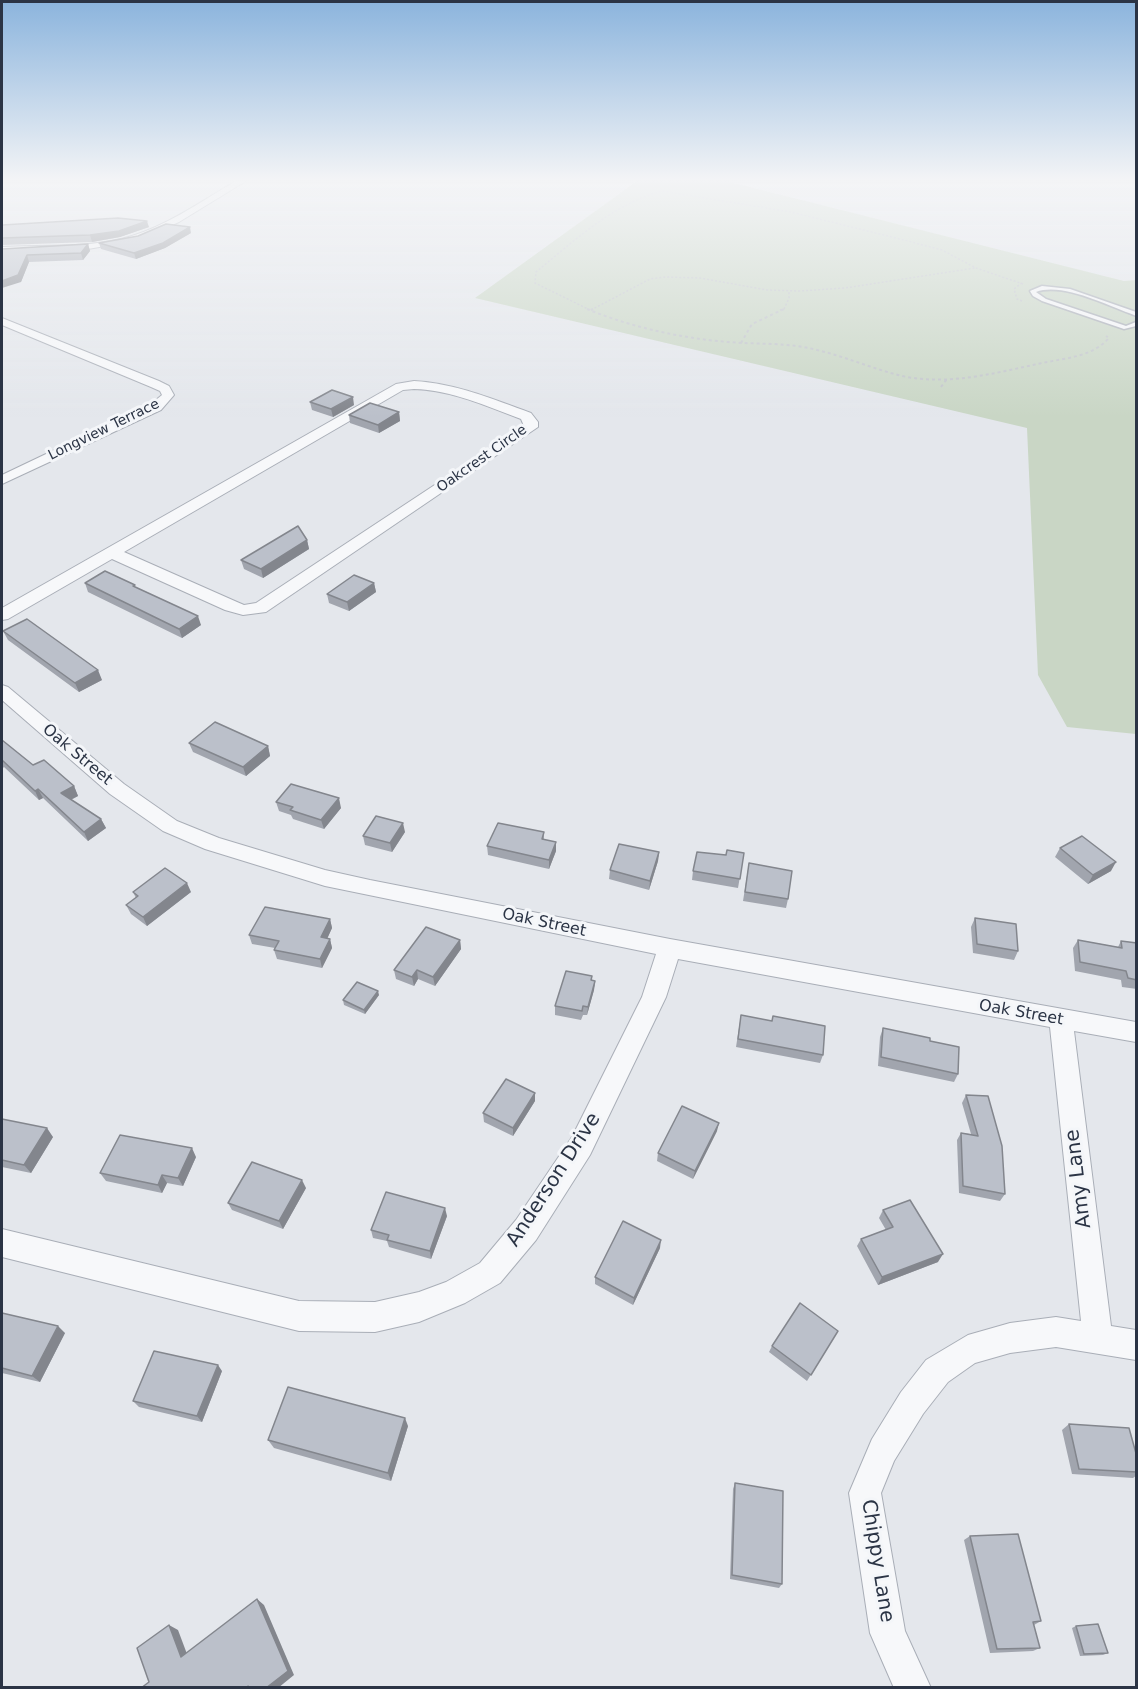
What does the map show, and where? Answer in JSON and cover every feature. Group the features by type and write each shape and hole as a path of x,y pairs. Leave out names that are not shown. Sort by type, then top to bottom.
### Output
{"street":[{"name":"Longview Terrace","path":"5,474 156,407 168,395 165,389 155,384 6,326"},
{"name":"Oakcrest Circle","path":"2,615 400,387 413,383 439,387 526,416 531,422 531,427 526,431 302,583 260,608 243,610 231,606 112,553"},
{"name":"Oak Street","path":"2,691 117,789 170,826 212,844 325,878 670,948 1137,1032"},
{"name":"Anderson Drive","path":"2,1243 299,1316 375,1317 419,1308 455,1293 490,1273 526,1230 581,1146 654,996 670,948"},
{"name":"Amy Lane","path":"1061,1020 1098,1338"},
{"name":"Chippy Lane","path":"913,1688 888,1633 865,1493 883,1450 912,1403 937,1371 968,1350 1010,1338 1056,1332 1137,1345"}],"lane":[{"path":"1137,314 1060,288 1038,288 1034,291 1035,295 1044,300 1126,328 1137,324"}],"path":[{"path":"553,260 536,272 535,283 560,298 637,327 716,341 797,346 831,352 901,376 972,378 1075,356 1103,347 1109,338 1101,333"},
{"path":"961,260 976,268 1020,283 1015,286 1014,293 1025,303"},
{"path":"591,311 650,279 658,277 701,279 746,287 789,291 849,288 906,277 976,268"},
{"path":"741,343 745,328 757,320 784,309 789,298 789,291"},
{"path":"941,387 947,379"}],"green space":[{"path":"528,260 1040,260 1124,281 1136,280 1136,734 1067,727 1038,675 1027,428 475,298"}],"building":[{"path":"2,260 25,260 18,275 2,281"},
{"path":"332,390 353,397 331,409 310,402"},
{"path":"370,403 399,412 378,425 349,415"},
{"path":"298,526 307,540 261,569 241,560"},
{"path":"105,571 198,616 179,629 85,583"},
{"path":"354,575 374,583 347,602 327,594"},
{"path":"27,619 98,670 75,683 3,631"},
{"path":"215,722 268,746 243,767 189,743"},
{"path":"2,740 33,765 44,760 74,786 61,793 101,819 84,832 38,789 35,791 2,760"},
{"path":"291,784 339,798 321,820 290,810 293,807 276,802"},
{"path":"376,816 403,823 390,843 363,836"},
{"path":"498,823 544,832 542,839 556,842 549,860 487,846"},
{"path":"1082,836 1116,862 1093,875 1060,848"},
{"path":"619,844 659,852 650,881 610,870"},
{"path":"727,850 744,853 740,879 693,871 697,852 726,855"},
{"path":"749,863 792,871 788,899 745,892"},
{"path":"165,868 187,883 143,917 126,905 138,896 133,892"},
{"path":"265,907 330,919 321,937 330,939 320,959 274,950 279,941 249,935"},
{"path":"975,918 1016,924 1018,951 977,944"},
{"path":"426,927 460,940 433,977 417,970 412,977 394,970"},
{"path":"1078,940 1122,948 1121,941 1137,943 1137,980 1128,978 1126,971 1080,962"},
{"path":"566,971 592,976 591,980 595,981 588,1007 583,1006 582,1011 555,1006"},
{"path":"357,982 378,991 364,1010 343,1000"},
{"path":"741,1015 772,1021 773,1016 825,1026 823,1055 738,1039"},
{"path":"883,1028 959,1047 958,1074 881,1057"},
{"path":"506,1079 535,1093 513,1128 483,1113"},
{"path":"966,1095 988,1096 1002,1146 1005,1194 963,1186 961,1133 978,1136"},
{"path":"682,1106 719,1123 695,1171 658,1153"},
{"path":"2,1119 47,1128 24,1165 2,1160"},
{"path":"120,1135 192,1148 178,1178 162,1175 158,1185 100,1173"},
{"path":"252,1162 302,1180 279,1221 228,1203"},
{"path":"386,1192 445,1208 430,1251 387,1240 389,1235 371,1230"},
{"path":"910,1200 943,1254 882,1277 861,1239 893,1227 883,1210"},
{"path":"623,1221 661,1240 634,1298 595,1277"},
{"path":"800,1303 838,1331 811,1375 772,1346"},
{"path":"2,1313 58,1326 32,1376 2,1368"},
{"path":"154,1351 218,1365 197,1416 133,1401"},
{"path":"288,1387 405,1418 388,1473 268,1440"},
{"path":"1069,1424 1129,1428 1137,1457 1137,1472 1079,1469"},
{"path":"735,1483 783,1491 782,1584 732,1575"},
{"path":"1018,1534 1041,1621 1033,1622 1040,1648 997,1649 970,1536"},
{"path":"257,1599 288,1671 266,1688 248,1688 248,1686 247,1688 141,1688 149,1682 137,1648 169,1625 181,1657"},
{"path":"1098,1624 1108,1653 1084,1654 1076,1626"}]}
